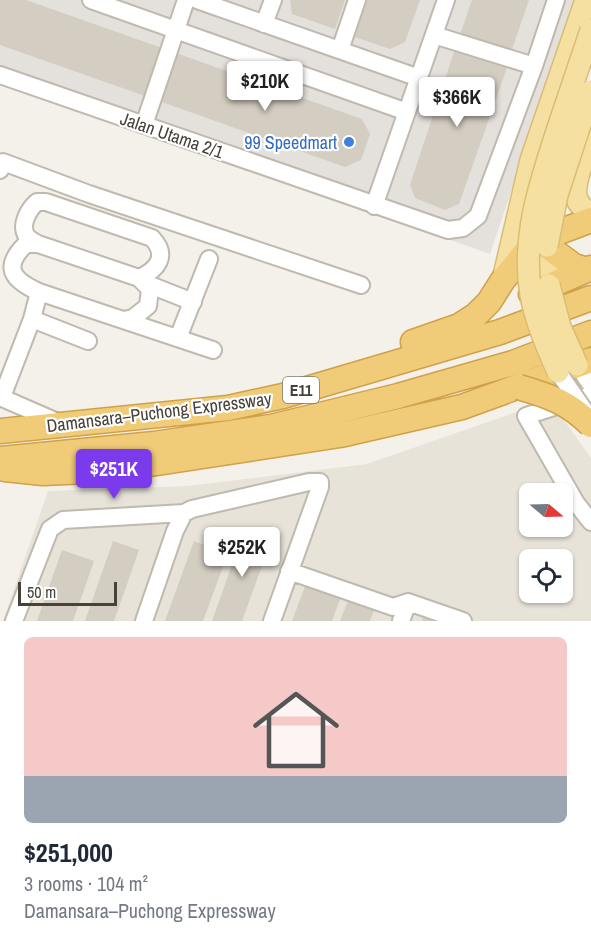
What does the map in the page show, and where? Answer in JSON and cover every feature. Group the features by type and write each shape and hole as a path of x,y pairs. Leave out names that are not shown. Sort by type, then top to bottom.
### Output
{"highway":[{"path":"295,391 318,376 348,363 459,326 476,315 489,302 525,253 551,236 591,220"},
{"path":"547,246 574,266 589,269"},
{"path":"540,290 589,269"},
{"name":"Damansara–Puchong Expressway","path":"0,431 228,408 283,396 500,333 591,298"},
{"name":"Damansara–Puchong Expressway","path":"0,459 154,444 271,427 398,396 513,363 591,333"},
{"path":"0,469 43,473 111,470 340,435 462,407 519,387 579,371"},
{"path":"519,387 551,396 575,409 591,425"}],"main road":[{"path":"503,280 531,160 586,0"},
{"path":"540,290 529,259 531,219 542,175 591,30"},
{"path":"579,371 540,328 540,290 547,265 547,246 557,195 591,91"},
{"path":"591,135 577,181 576,199 591,214"},
{"path":"531,160 539,171 555,178 569,178 581,171"}],"street":[{"path":"91,0 407,112"},
{"path":"144,125 186,0"},
{"path":"197,0 419,78"},
{"path":"264,24 273,0"},
{"path":"340,50 357,0"},
{"path":"374,206 446,0"},
{"path":"434,35 534,66 556,0"},
{"name":"Jalan Utama 2/1","path":"0,75 448,230 463,228 478,216 534,66"},
{"path":"1,164 361,285"},
{"path":"142,280 158,265 160,255 157,244 152,238 46,202 37,202 32,207 24,228 26,236 38,244 142,280 193,302"},
{"path":"38,244 26,244 14,260 12,271 24,286 213,350"},
{"path":"178,338 209,259"},
{"path":"124,320 140,314 148,306 150,289 142,280"},
{"path":"39,292 32,319 1,397 65,425"},
{"path":"32,319 88,341"},
{"path":"579,371 591,420"},
{"path":"591,395 526,416 576,503 591,522"},
{"path":"14,621 50,529 63,520 184,513 204,506 309,482 320,482 272,621"},
{"path":"144,621 175,531 184,513"},
{"path":"289,571 393,607 408,602 464,621"},
{"path":"401,621 408,602"}],"shaded area":[{"path":"0,0 576,0 490,254 0,80"},
{"path":"519,411 561,416 591,458 591,621 3,621 48,491 188,486 367,464"}],"building":[{"path":"0,0 26,0 165,49 148,97 0,45"},
{"path":"290,0 345,0 335,29 292,14"},
{"path":"367,0 420,0 405,42 390,49 355,37"},
{"path":"472,0 529,0 510,55 459,38"},
{"path":"456,46 508,65 459,204 445,210 415,198 410,185"},
{"path":"176,53 362,119 370,134 361,160 345,167 159,101"},
{"path":"244,531 271,541 242,621 212,621"},
{"path":"113,541 139,550 114,621 85,621"},
{"path":"194,541 228,553 203,621 165,621"},
{"path":"62,550 94,561 73,621 37,621"},
{"path":"307,581 342,594 332,621 292,621"},
{"path":"349,598 375,608 370,621 340,621"},
{"path":"425,612 448,621 422,621"}],"place":[{"name":"99 Speedmart","path":"349,142"}]}
